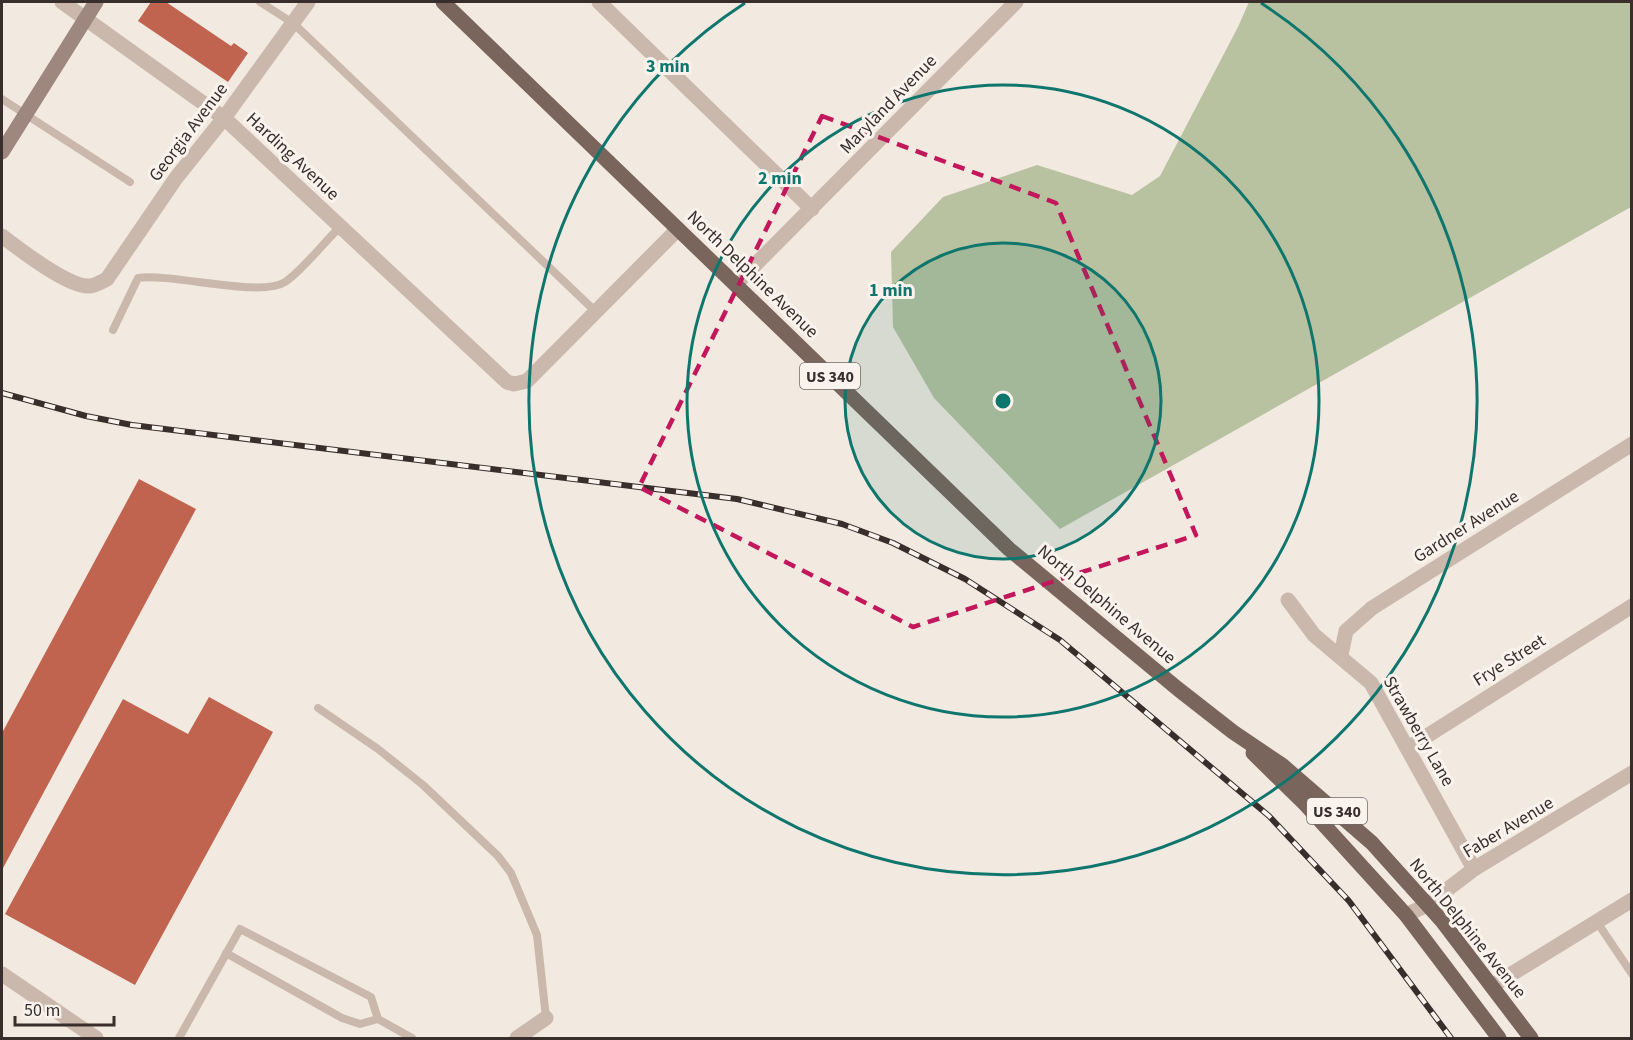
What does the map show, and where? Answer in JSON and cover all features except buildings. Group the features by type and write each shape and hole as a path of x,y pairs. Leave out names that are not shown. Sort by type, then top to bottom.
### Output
{"main road":[{"path":"2,152 96,2"},
{"name":"North Delphine Avenue","path":"443,2 1009,549 1233,732 1282,765 1372,843 1427,905 1530,1038"},
{"name":"North Delphine Avenue","path":"1233,732 1305,804 1406,915 1498,1038"}],"street":[{"name":"Harding Avenue","path":"62,2 224,118 507,382 521,384 527,381 595,311"},
{"name":"Georgia Avenue","path":"2,236 49,269 79,285 98,284 110,276 176,178 224,118 308,2"},
{"path":"600,2 812,209"},
{"name":"Maryland Avenue","path":"736,284 1016,2"},
{"path":"595,311 678,229"},
{"name":"Gardner Avenue","path":"1341,655 1346,631 1372,608 1632,444"},
{"name":"Strawberry Lane","path":"1288,600 1314,635 1327,647 1341,655 1371,683 1474,869"},
{"name":"Frye Street","path":"1408,748 1632,606"},
{"name":"Faber Avenue","path":"1406,915 1427,905 1474,869 1632,773"},
{"path":"1492,986 1632,900"},
{"path":"2,974 96,1038"},
{"path":"517,1038 546,1018"}],"lane":[{"path":"260,2 293,23 595,311"},
{"path":"2,99 130,182"},
{"path":"113,330 138,278 158,275 262,287 284,283 340,226"},
{"path":"318,708 378,749 423,785 498,856 511,873 537,935 546,1018"},
{"path":"1597,922 1632,974"},
{"path":"178,1038 240,929 371,997 378,1019 412,1038"},
{"path":"226,953 342,1018 360,1024 378,1019"}],"highlighted area":[{"path":"822,116 1056,203 1196,535 913,627 639,487"}],"green space":[{"path":"1249,2 1631,2 1631,207 1060,529 934,398 893,327 891,252 943,197 1037,165 1132,195 1160,176"}],"railway":[{"path":"2,393 86,416 132,425 737,499 842,524 893,543 965,579 1060,640 1269,816 1349,901 1451,1038"}]}
